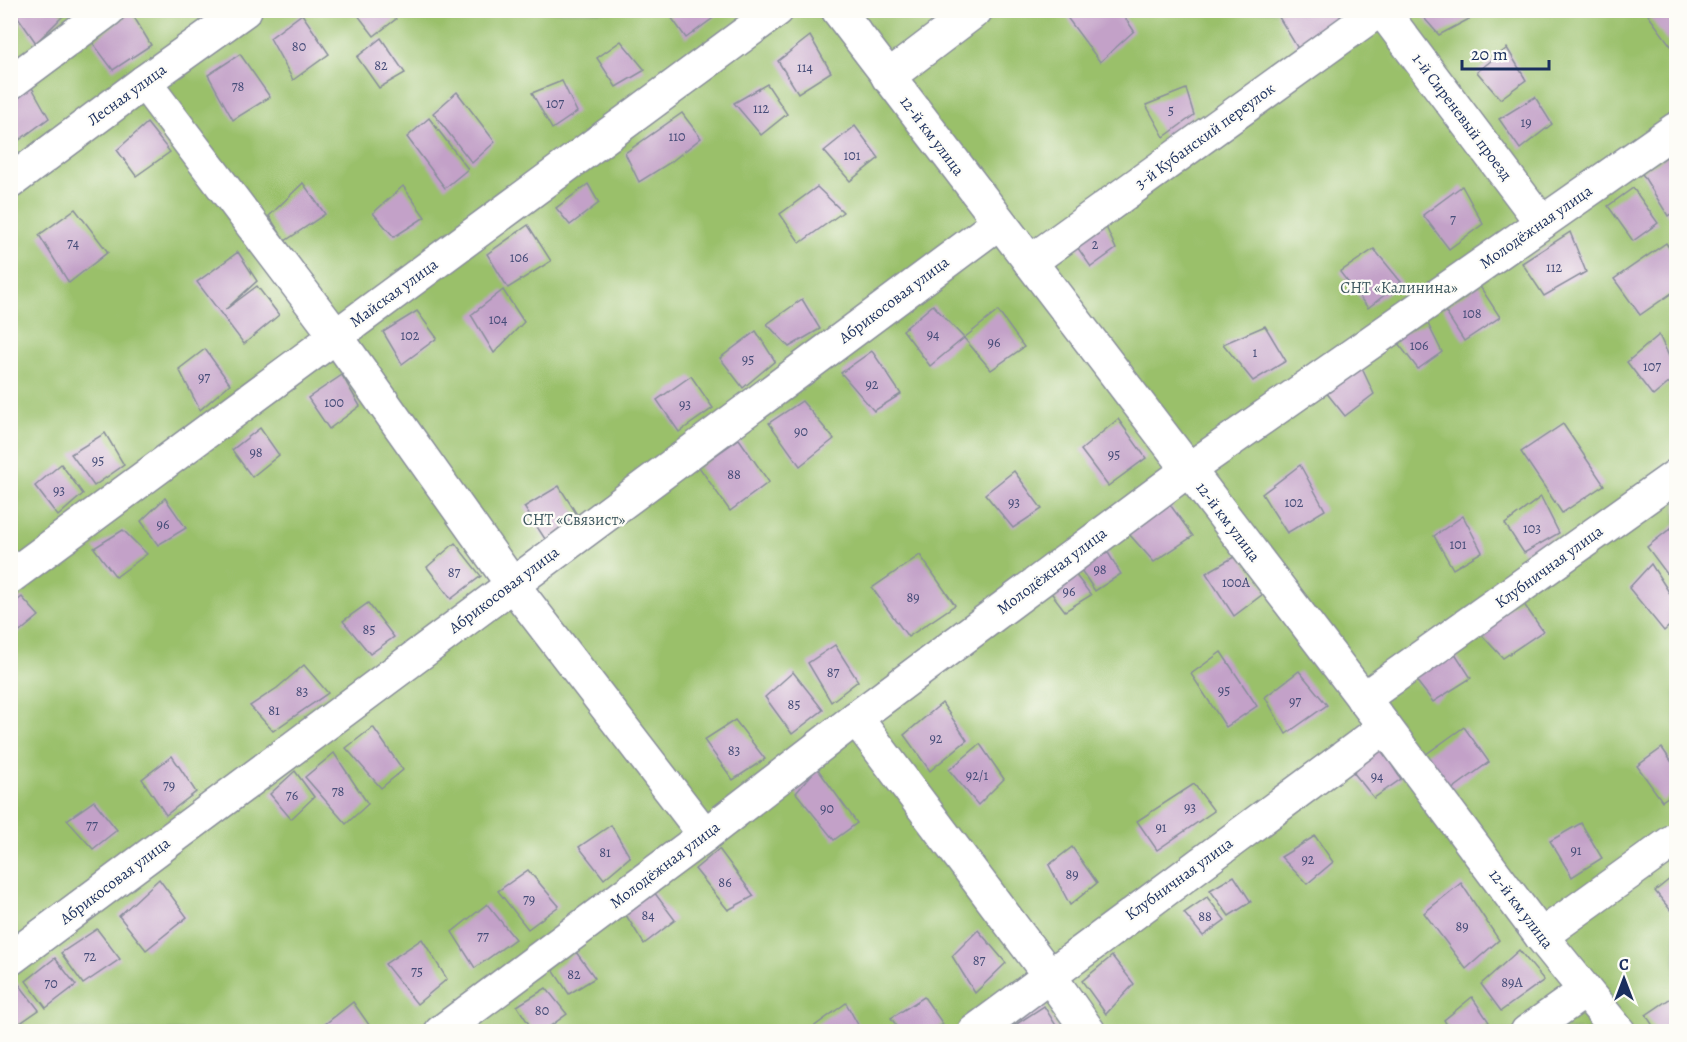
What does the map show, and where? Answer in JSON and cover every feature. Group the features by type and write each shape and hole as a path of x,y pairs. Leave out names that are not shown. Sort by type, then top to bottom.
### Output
{"street":[{"path":"10,83 108,10"},
{"name":"Лесная улица","path":"10,182 244,10"},
{"name":"Майская улица","path":"10,577 777,10"},
{"name":"12-й км улица","path":"838,10 998,223 1385,727 1541,936 1619,1032"},
{"path":"888,77 976,10"},
{"name":"1-й Сиреневый проезд","path":"1381,10 1542,223"},
{"name":"3-й Кубанский переулок","path":"1030,262 1381,10"},
{"path":"144,82 336,336 512,584 705,835"},
{"name":"Молодёжная улица","path":"441,1032 1188,470 1677,129"},
{"name":"Абрикосовая улица","path":"10,959 998,223"},
{"name":"Клубничная улица","path":"1363,699 1677,476"},
{"path":"856,718 1049,975 1089,1032"},
{"name":"Клубничная улица","path":"974,1032 1385,727"},
{"path":"1541,936 1677,839"},
{"path":"1527,1032 1585,991"}],"green space":[{"name":"СНТ «Связист»","path":"10,11 1676,11 1676,1031 11,1031"}],"building":[{"path":"13,10 58,10 63,16 36,43"},
{"path":"354,10 389,10 396,19 374,36"},
{"path":"666,10 718,10 720,13 686,38"},
{"path":"1077,10 1120,10 1134,31 1100,62 1066,16"},
{"path":"1283,10 1337,10 1345,24 1300,52 1277,14"},
{"path":"1417,10 1468,10 1473,17 1439,35"},
{"path":"1653,10 1676,10 1676,42 1671,46 1648,15"},
{"path":"131,12 151,45 113,70 92,42"},
{"path":"302,14 329,54 293,80 270,38"},
{"path":"810,36 831,72 798,93 778,61"},
{"path":"381,38 405,73 379,88 357,57"},
{"path":"621,41 645,70 616,87 597,58"},
{"path":"1507,48 1526,80 1500,99 1477,72"},
{"path":"240,54 270,97 233,120 208,75"},
{"path":"562,81 577,112 552,129 532,93"},
{"path":"30,84 49,118 14,144 10,138 10,97"},
{"path":"767,84 787,114 761,135 734,103"},
{"path":"1186,89 1194,115 1164,137 1146,105"},
{"path":"457,92 495,142 472,163 433,113"},
{"path":"1535,97 1552,124 1520,149 1499,119"},
{"path":"682,113 701,138 671,162 639,182 625,153"},
{"path":"429,118 468,169 445,188 407,137"},
{"path":"147,123 170,152 136,176 117,150"},
{"path":"855,126 879,158 850,181 824,151"},
{"path":"1676,151 1676,210 1668,216 1641,172"},
{"path":"303,183 325,214 285,241 269,216"},
{"path":"588,184 599,203 570,225 556,208"},
{"path":"403,186 425,217 394,237 373,213"},
{"path":"1462,186 1483,224 1449,249 1423,215"},
{"path":"817,187 843,212 800,243 780,214"},
{"path":"1633,188 1658,223 1633,241 1608,206"},
{"path":"75,209 108,252 69,283 39,235"},
{"path":"1102,218 1116,249 1091,267 1073,241"},
{"path":"528,225 551,261 508,288 487,254"},
{"path":"1570,232 1586,272 1544,296 1522,263"},
{"path":"1666,243 1676,258 1676,290 1640,315 1614,279"},
{"path":"1374,249 1401,282 1368,308 1340,272"},
{"path":"238,252 257,281 225,310 257,286 279,315 244,344 197,282"},
{"path":"1479,285 1500,317 1464,341 1443,308"},
{"path":"503,290 524,322 494,353 471,315"},
{"path":"802,299 820,329 789,347 767,324"},
{"path":"933,305 964,338 930,366 903,330"},
{"path":"417,311 437,338 402,364 383,332"},
{"path":"998,311 1024,347 991,370 964,338"},
{"path":"1427,322 1442,352 1418,369 1394,338"},
{"path":"1265,326 1286,361 1253,381 1223,344"},
{"path":"756,331 775,361 743,388 720,358"},
{"path":"1659,335 1676,371 1676,377 1653,396 1627,362"},
{"path":"205,349 230,384 200,410 179,369"},
{"path":"872,351 901,394 874,411 841,373"},
{"path":"1358,360 1374,394 1345,416 1325,391"},
{"path":"342,375 360,406 329,429 308,398"},
{"path":"691,376 713,408 679,432 657,400"},
{"path":"802,401 834,439 800,466 769,423"},
{"path":"1118,419 1146,458 1108,486 1081,450"},
{"path":"1563,424 1604,485 1562,513 1521,452"},
{"path":"260,428 279,455 252,477 232,450"},
{"path":"105,433 124,465 94,486 71,454"},
{"path":"739,439 769,482 730,511 699,467"},
{"path":"61,464 83,494 58,516 35,486"},
{"path":"1300,465 1325,510 1287,533 1262,494"},
{"path":"1014,471 1042,509 1013,528 985,494"},
{"path":"559,486 581,521 547,542 524,507"},
{"path":"1541,497 1559,533 1524,553 1505,524"},
{"path":"165,498 186,528 158,545 141,521"},
{"path":"1168,502 1193,536 1154,562 1128,533"},
{"path":"1463,516 1482,552 1453,569 1434,536"},
{"path":"1676,524 1676,586 1647,547"},
{"path":"123,530 147,554 116,577 94,548"},
{"path":"455,543 481,576 451,599 427,567"},
{"path":"1104,546 1121,574 1095,591 1077,564"},
{"path":"1239,554 1267,591 1234,616 1206,573"},
{"path":"920,555 955,605 908,637 872,588"},
{"path":"1651,564 1676,603 1676,620 1664,631 1629,588"},
{"path":"1072,570 1091,595 1065,611 1046,586"},
{"path":"22,597 39,616 10,640 10,606"},
{"path":"1521,600 1543,631 1503,658 1476,629"},
{"path":"368,603 394,637 370,654 343,621"},
{"path":"1449,644 1471,678 1433,702 1412,675"},
{"path":"835,645 858,681 831,702 808,663"},
{"path":"1221,652 1257,706 1226,727 1191,674"},
{"path":"304,665 328,693 273,731 250,706 277,688"},
{"path":"1299,671 1327,705 1286,734 1265,697"},
{"path":"793,672 823,710 792,734 765,697"},
{"path":"942,703 967,740 930,771 904,735"},
{"path":"735,720 765,759 733,780 704,740"},
{"path":"373,727 403,770 381,788 346,748"},
{"path":"1464,727 1489,762 1451,790 1425,755"},
{"path":"980,744 1004,779 978,805 949,770"},
{"path":"1380,747 1401,779 1374,798 1353,772"},
{"path":"1662,748 1676,768 1676,791 1662,801 1637,766"},
{"path":"334,753 368,804 346,824 305,777"},
{"path":"172,756 196,792 166,815 142,779"},
{"path":"817,768 857,823 834,840 796,793"},
{"path":"295,771 314,797 291,819 270,794"},
{"path":"1194,784 1214,811 1157,850 1137,821"},
{"path":"94,801 117,830 93,849 67,820"},
{"path":"1581,823 1602,858 1572,877 1550,841"},
{"path":"611,825 630,857 604,879 579,847"},
{"path":"1315,836 1333,862 1307,884 1281,857"},
{"path":"1072,847 1097,883 1070,905 1049,865"},
{"path":"719,849 754,896 728,910 695,869"},
{"path":"528,870 559,906 528,929 498,891"},
{"path":"1676,874 1676,917 1655,891"},
{"path":"1234,876 1251,902 1229,916 1210,890"},
{"path":"159,879 187,917 146,950 119,916"},
{"path":"1461,883 1499,940 1466,969 1424,913"},
{"path":"651,888 675,920 644,944 622,909"},
{"path":"1207,897 1225,920 1203,936 1184,913"},
{"path":"487,904 515,939 475,968 452,932"},
{"path":"97,929 120,959 83,984 61,953"},
{"path":"978,930 1006,963 975,993 952,956"},
{"path":"422,939 447,979 417,1004 385,964"},
{"path":"1519,950 1544,980 1501,1011 1481,984"},
{"path":"576,952 595,978 569,994 553,970"},
{"path":"1112,956 1134,984 1106,1014 1082,981"},
{"path":"55,958 76,985 46,1008 26,981"},
{"path":"18,983 39,1010 10,1030 10,987"},
{"path":"546,988 567,1014 542,1032 534,1032 517,1006"},
{"path":"924,997 943,1024 933,1032 901,1032 891,1018"},
{"path":"1472,997 1489,1022 1476,1032 1451,1032 1444,1020"},
{"path":"1671,998 1676,1006 1676,1032 1657,1032 1646,1015"},
{"path":"353,1002 374,1032 328,1032 324,1025"},
{"path":"846,1003 862,1032 814,1032 812,1028"},
{"path":"1044,1006 1060,1032 1016,1032 1012,1027"}],"park label":[{"name":"СНТ «Калинина»","path":"1399,288"}]}
